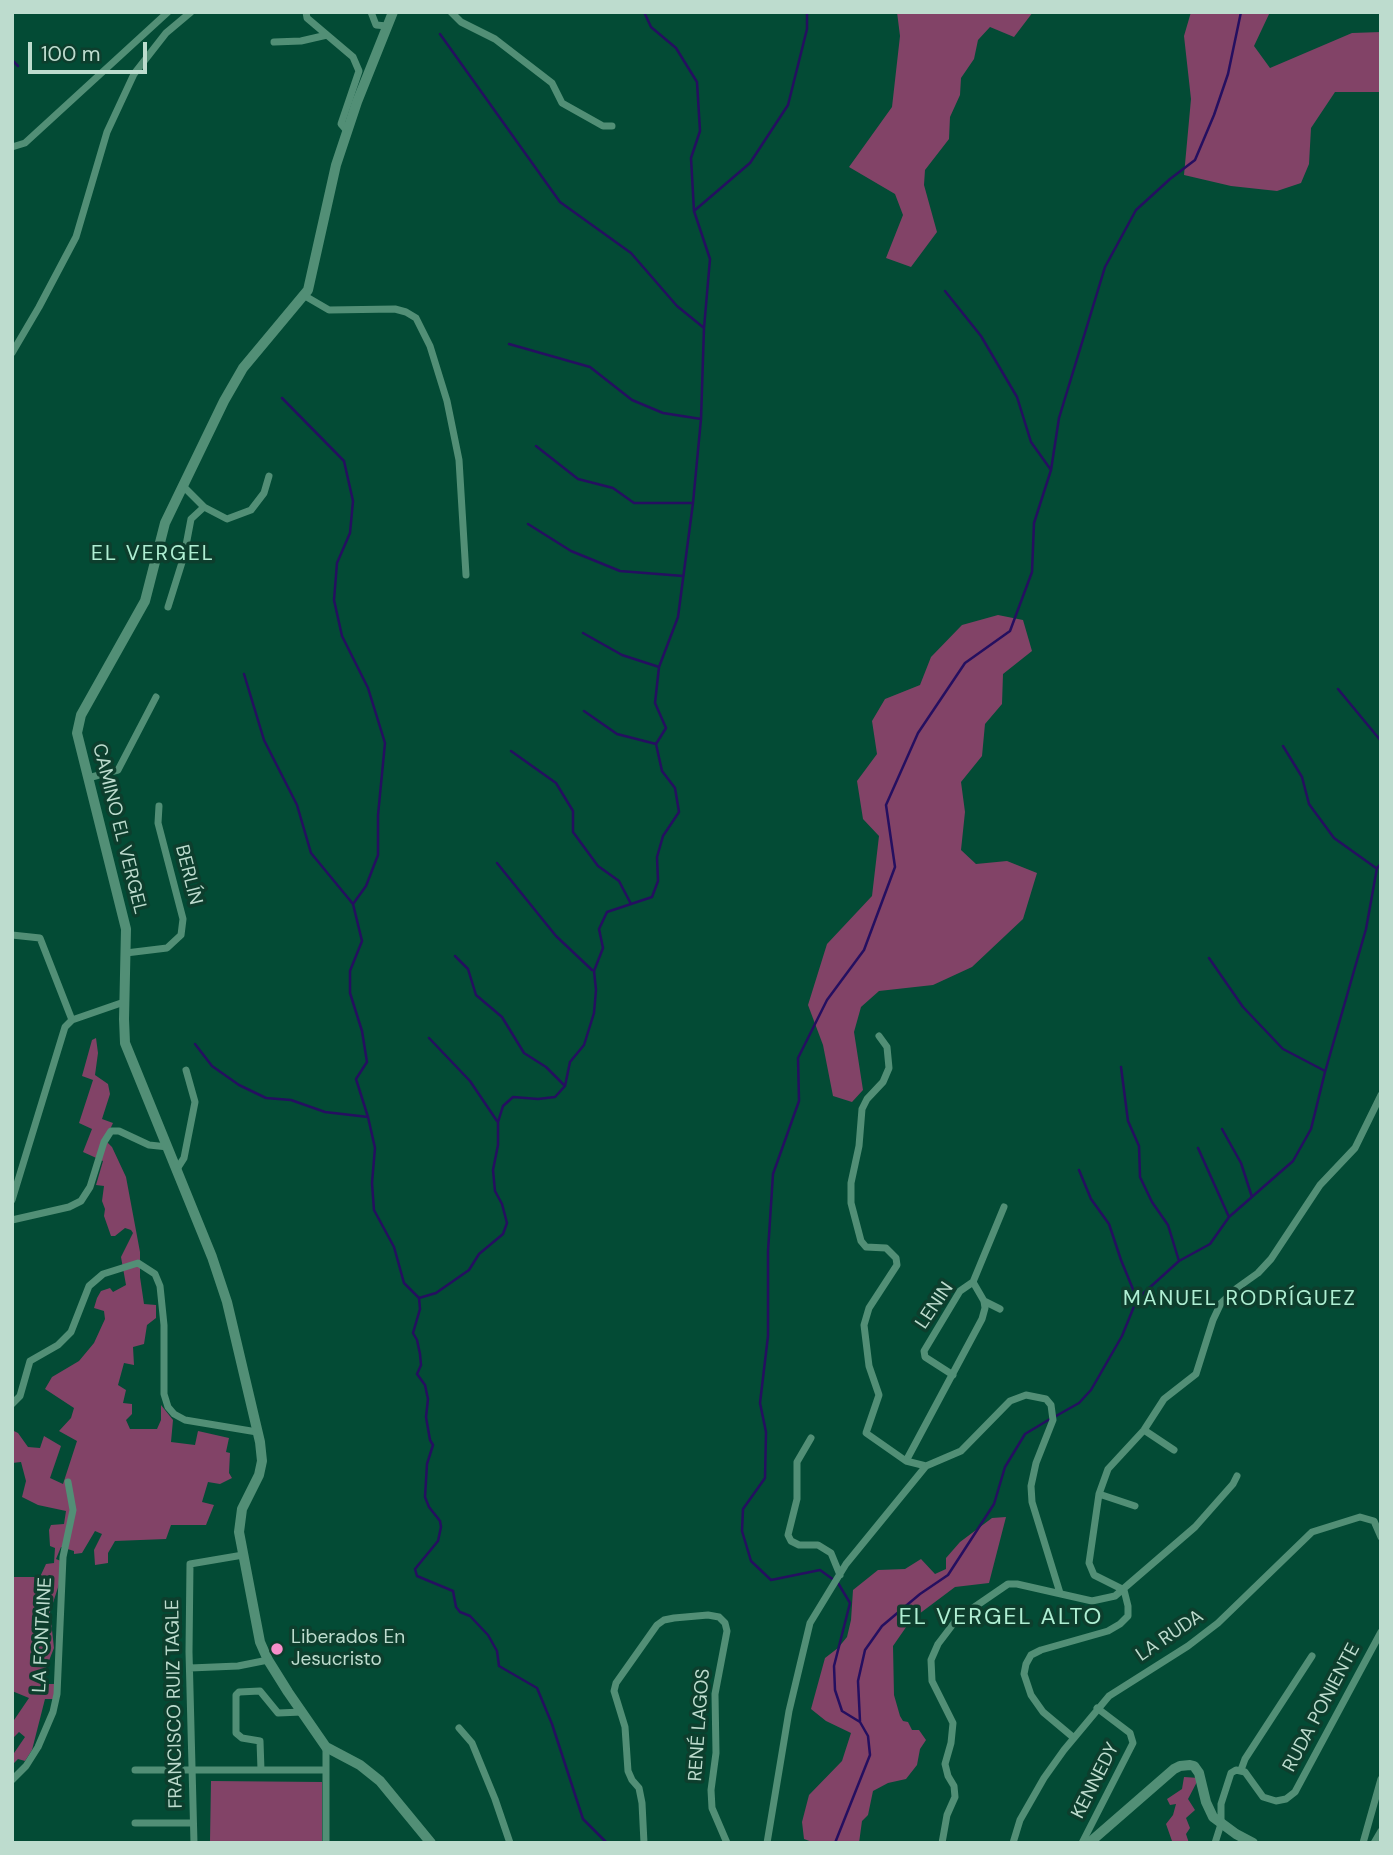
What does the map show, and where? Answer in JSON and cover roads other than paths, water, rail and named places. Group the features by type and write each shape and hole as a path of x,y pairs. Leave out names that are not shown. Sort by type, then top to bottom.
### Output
{"street":[{"path":"12,147 25,143 167,12"},
{"path":"12,352 76,237 107,132 134,74 166,33 191,12"},
{"path":"306,12 307,18 353,57 359,71 341,124 347,131"},
{"path":"372,12 376,25 387,26"},
{"name":"CAMINO EL VERGEL","path":"393,12 347,131 329,193 311,282 305,296 243,368 224,401 165,523 145,601 78,724 77,733 126,929 124,1033 127,1051 212,1257 227,1302 257,1432 262,1461 256,1484 240,1516 239,1532 256,1630 268,1660 326,1747 360,1765 380,1781 431,1843"},
{"path":"451,12 461,22 495,40 552,83 562,103 603,126 612,126"},
{"path":"274,42 301,41 327,35"},
{"path":"305,296 329,310 395,309 416,318 430,346 450,413 459,460 466,575"},
{"path":"183,486 204,507 227,519 251,510 264,492 270,475"},
{"path":"168,607 184,556 191,519 204,507"},
{"path":"88,778 118,770 156,696"},
{"name":"BERLÍN","path":"127,953 167,948 181,935 183,919 159,823 159,806"},
{"path":"12,934 40,938 72,1020"},
{"path":"12,1199 65,1027 72,1020 124,1002"},
{"path":"879,1036 887,1046 890,1068 883,1082 867,1099 862,1109 859,1146 851,1182 851,1203 860,1241 866,1247 886,1248 896,1258 897,1265 869,1308 864,1325 869,1366 879,1395 866,1433 906,1461 926,1466"},
{"path":"177,1170 184,1158 195,1102 186,1070"},
{"path":"1074,1738 1043,1712 1031,1695 1024,1674 1031,1656 1041,1650 1108,1631 1128,1616 1124,1590 1094,1575 1091,1570 1089,1555 1099,1494 1108,1469 1144,1430 1164,1399 1196,1374 1221,1303 1271,1259 1320,1185 1355,1148 1381,1095"},
{"path":"12,1220 69,1207 82,1201 90,1187 104,1142 111,1131 119,1131 149,1145 167,1147"},
{"path":"906,1461 982,1319 984,1301 973,1282 1004,1207"},
{"path":"12,1404 20,1396 30,1361 58,1345 71,1332 89,1286 103,1274 138,1263 155,1274 160,1286 164,1325 164,1394 168,1407 185,1420 257,1432"},
{"name":"LENIN","path":"953,1376 925,1357 924,1351 960,1291 973,1282"},
{"path":"984,1301 1000,1309"},
{"path":"767,1843 797,1670 810,1623 846,1564 926,1466 961,1451 1010,1401 1026,1395 1046,1399 1051,1405 1053,1420 1036,1463 1031,1486 1032,1502 1060,1593"},
{"path":"1144,1430 1174,1450"},
{"path":"811,1438 797,1462 797,1499 788,1535 791,1541 799,1545 818,1545 831,1553 837,1579"},
{"path":"942,1843 947,1815 955,1797 954,1786 945,1764 953,1723 932,1681 931,1660 938,1644 957,1619 1008,1584 1092,1601 1106,1600 1124,1590 1195,1527 1237,1476"},
{"name":"LA FONTAINE","path":"12,1780 26,1766 37,1747 53,1712 57,1694 63,1557 73,1510 68,1482"},
{"path":"1099,1494 1135,1506"},
{"name":"LA RUDA","path":"1013,1843 1020,1820 1044,1778 1109,1696 1188,1646 1218,1623 1311,1532 1360,1517 1374,1521 1381,1537"},
{"name":"FRANCISCO RUIZ TAGLE","path":"194,1843 190,1564 243,1555"},
{"name":"RENÉ LAGOS","path":"644,1843 642,1803 639,1788 628,1771 625,1727 614,1691 616,1683 657,1625 674,1618 708,1615 719,1617 725,1623 727,1631 715,1694 716,1753 711,1790 712,1808 727,1843"},
{"name":"RUDA PONIENTE","path":"1241,1770 1263,1797 1276,1801 1286,1799 1295,1792 1381,1632"},
{"path":"1215,1843 1221,1824 1221,1804 1231,1773 1241,1770 1245,1759 1312,1656"},
{"path":"190,1668 237,1666 268,1660"},
{"path":"261,1770 260,1741 242,1738 236,1732 236,1695 239,1692 260,1691 278,1713 302,1712"},
{"name":"KENNEDY","path":"1082,1843 1133,1743 1130,1733 1097,1708"},
{"path":"459,1728 471,1743 510,1843"},
{"path":"326,1747 326,1843"},
{"path":"1089,1843 1174,1769 1185,1765 1197,1769 1210,1811 1221,1824 1253,1843"},
{"path":"135,1770 325,1770"},
{"path":"1363,1843 1381,1779"},
{"path":"135,1823 193,1823"},
{"path":"1374,1843 1381,1831"}],"waterway":[{"path":"419,1298 436,1293 469,1270 479,1254 503,1234 507,1223 495,1191 493,1170 498,1145 498,1122 503,1106 513,1097 555,1097 565,1086 570,1062 584,1045 594,1013 594,971 603,948 599,929 607,912 652,897 658,881 657,857 663,836 679,812 675,788 662,771 656,744 666,728 655,703 659,667 678,617 693,503 701,419 704,328 710,259 694,211 691,158 700,131 697,82 676,48 651,27 644,12"},
{"path":"694,211 750,163 788,105 807,29 807,12"},
{"path":"835,1843 870,1755 868,1736 860,1722 842,1711 835,1690 834,1666 850,1603 838,1583 820,1570 771,1580 751,1561 742,1531 743,1509 765,1478 766,1432 760,1403 768,1336 768,1251 773,1174 799,1101 798,1058 827,1000 864,950 895,867 886,805 918,733 965,663 1010,631 1032,572 1034,523 1051,470 1059,418 1105,267 1136,210 1195,160 1228,74 1241,12"},
{"path":"440,34 560,202 631,253 677,306 704,328"},
{"path":"12,60 18,66"},
{"path":"945,291 981,336 1017,397 1031,442 1051,470"},
{"path":"509,344 590,367 632,400 663,413 701,419"},
{"path":"282,398 344,461 353,501 350,533 337,563 334,600 342,636 368,688 385,743 378,815 378,855 366,886 353,904 362,941 350,971 350,993 362,1031 367,1062 356,1079 375,1148 372,1183 374,1210 394,1247 404,1283 419,1298 420,1309 413,1333 420,1354 421,1365 417,1374 425,1385 428,1399 426,1417 433,1445 427,1464 425,1497 441,1527 438,1541 415,1569 417,1576 453,1591 456,1607 470,1616 488,1635 497,1651 499,1666 537,1688 552,1724 583,1819 607,1843"},
{"path":"536,446 578,479 613,488 634,503 693,503"},
{"path":"528,524 571,551 620,571 683,576"},
{"path":"583,633 622,655 659,667"},
{"path":"244,674 264,740 297,805 311,853 353,904"},
{"path":"1338,689 1381,741"},
{"path":"584,711 617,734 656,744"},
{"path":"1283,746 1302,777 1309,804 1334,838 1376,868"},
{"path":"511,751 556,783 573,811 573,832 598,866 619,881 631,904"},
{"path":"497,863 556,936 592,970"},
{"path":"1056,1416 1079,1403 1091,1390 1122,1336 1137,1299 1179,1261 1210,1244 1229,1217 1293,1161 1311,1129 1366,929 1377,868 1381,864"},
{"path":"455,956 468,969 476,995 502,1017 524,1053 546,1067 565,1086"},
{"path":"1209,958 1243,1007 1283,1049 1325,1071"},
{"path":"429,1038 470,1081 497,1121"},
{"path":"195,1044 212,1066 239,1085 266,1098 291,1100 325,1112 368,1117"},
{"path":"1121,1067 1128,1121 1139,1146 1140,1177 1152,1202 1168,1225 1179,1261"},
{"path":"1222,1129 1241,1163 1252,1197"},
{"path":"1198,1148 1229,1217"},
{"path":"1079,1170 1091,1199 1109,1224 1137,1299"},
{"path":"860,1721 858,1681 865,1650 882,1626 948,1575 994,1504 1005,1467 1025,1434 1050,1419"}],"place":[{"name":"Liberados En Jesucristo","path":"277,1649"}],"district":[{"name":"EL VERGEL","path":"153,554"},
{"name":"MANUEL RODRÍGUEZ","path":"1240,1299"},
{"name":"EL VERGEL ALTO","path":"1001,1618"}]}
